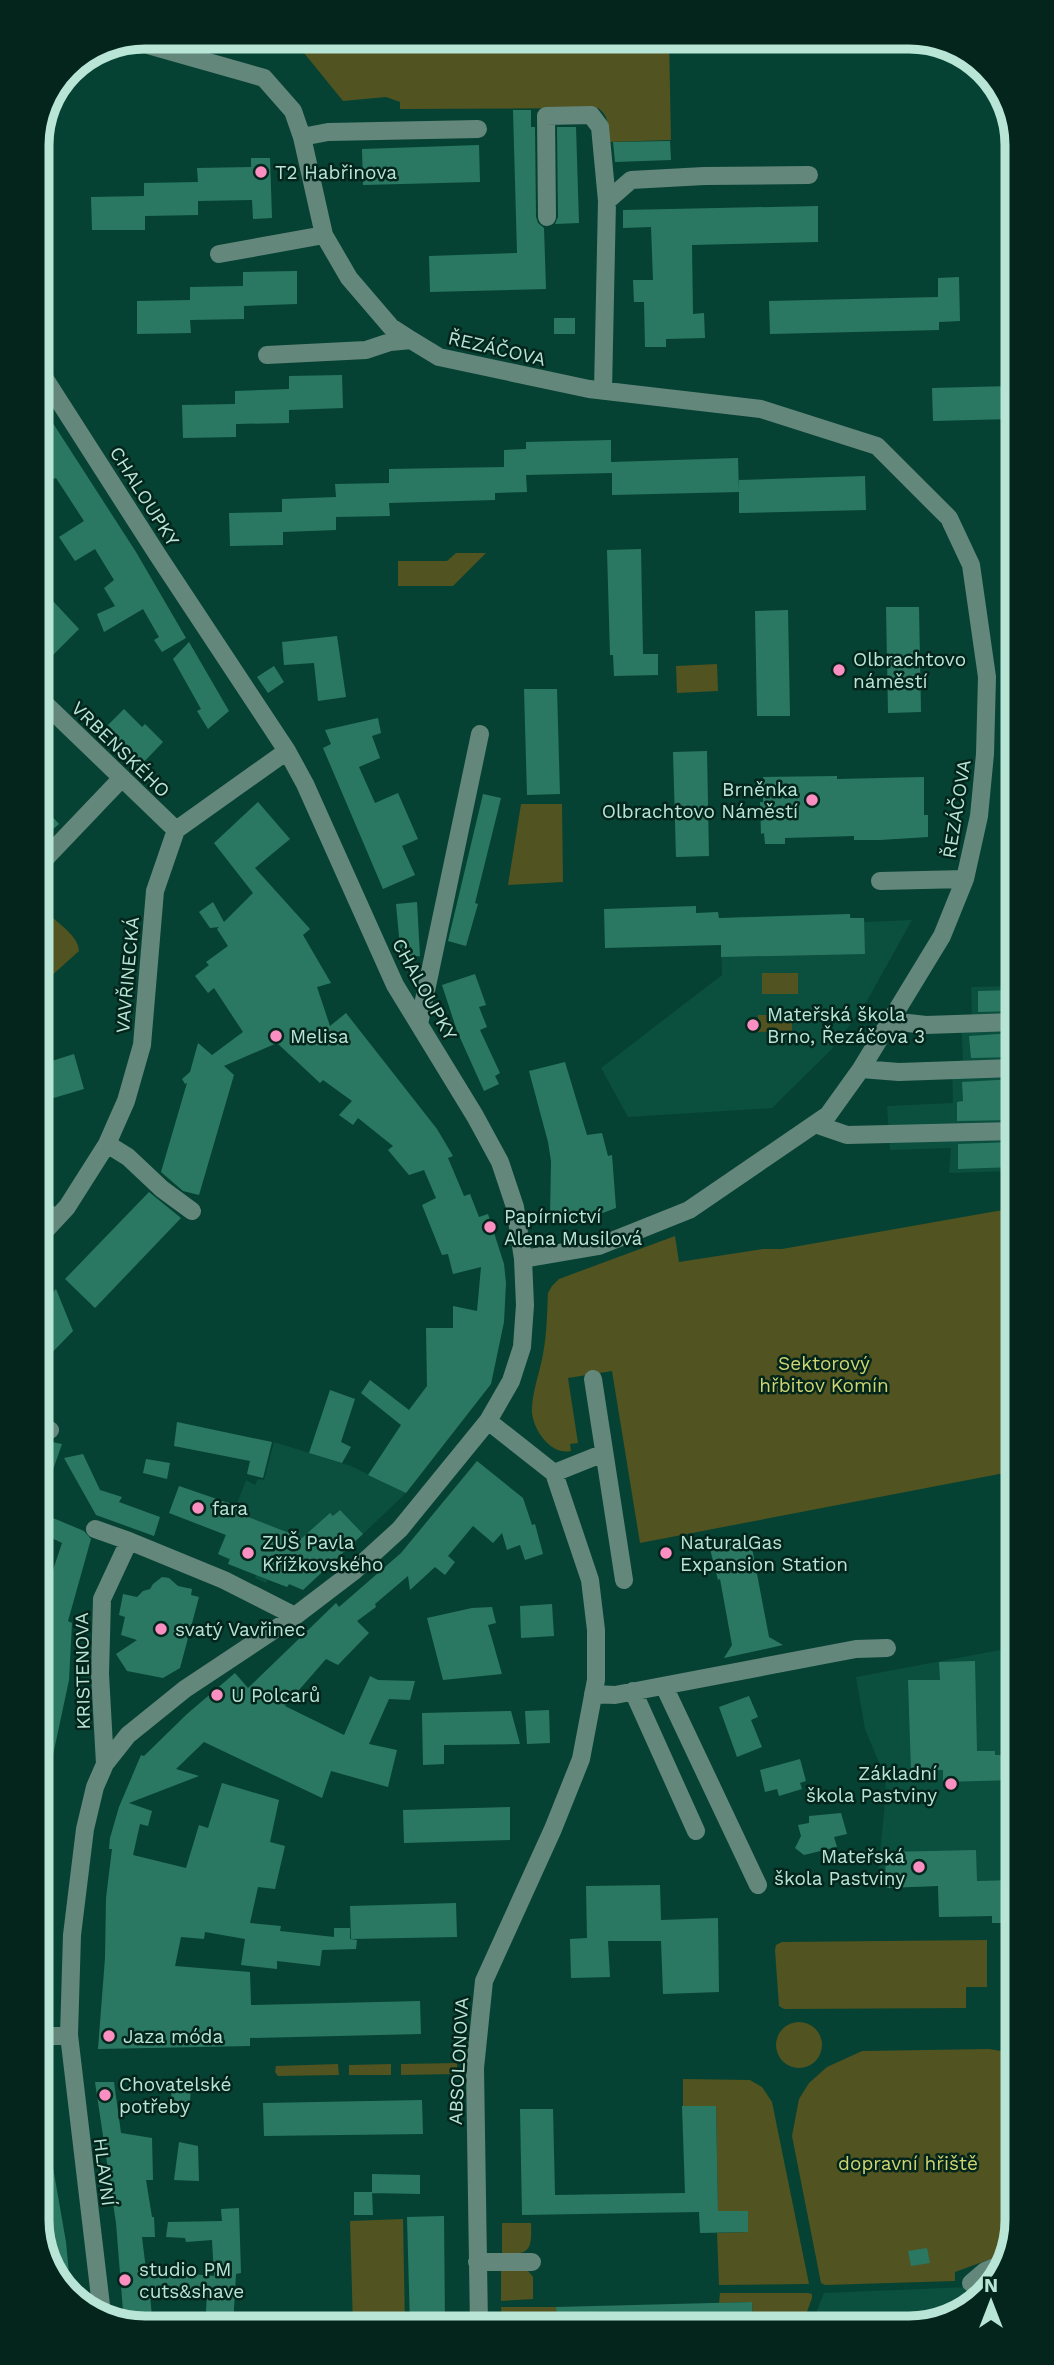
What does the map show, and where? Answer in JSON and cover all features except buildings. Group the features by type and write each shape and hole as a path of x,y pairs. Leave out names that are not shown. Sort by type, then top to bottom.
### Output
{"street":[{"name":"ŘEZÁČOVA","path":"162,49 264,78 293,111 302,137 324,235 349,278 391,327 439,358 603,391 761,409 877,446 948,518 971,565 986,677 985,754 981,799 965,879 948,925 861,1069 828,1115 689,1210 599,1245 523,1259"},
{"path":"547,217 546,116 591,115 600,127 607,201 603,391"},
{"path":"302,137 328,132 478,129"},
{"path":"607,201 631,180 809,175"},
{"path":"219,254 324,235"},
{"path":"267,355 366,350 390,342 411,340"},
{"name":"CHALOUPKY","path":"49,385 288,751 394,985 475,1116 500,1162 515,1206 523,1259 525,1306 522,1347 511,1381 488,1421 400,1528 354,1571 295,1616"},
{"name":"VRBENSKÉHO","path":"49,708 176,830"},
{"path":"419,1024 480,734"},
{"path":"176,830 288,751"},
{"path":"49,855 121,779"},
{"name":"VAVŘINECKÁ","path":"49,1226 67,1207 107,1144 139,1062 149,979 155,891 176,830"},
{"path":"880,881 965,879"},
{"path":"890,1021 926,1025 1005,1022"},
{"path":"861,1069 899,1072 1005,1068"},
{"path":"815,1124 847,1135 1005,1130"},
{"path":"107,1144 128,1157 192,1211"},
{"path":"49,1214 55,1219"},
{"path":"593,1379 624,1580"},
{"path":"488,1421 554,1473 604,1453"},
{"name":"ABSOLONOVA","path":"479,2316 475,2068 484,1981 553,1829 581,1759 596,1680 596,1630 590,1580 554,1473"},
{"path":"94,1528 223,1580 295,1616"},
{"name":"KRISTENOVA","path":"105,1764 100,1674 102,1600 128,1541"},
{"name":"KRISTENOVA","path":"69,2035 72,1935 82,1846 87,1813 105,1764 128,1735 185,1689 295,1616"},
{"path":"593,1694 615,1695 856,1649 887,1648"},
{"path":"664,1686 758,1885"},
{"path":"633,1691 696,1831"},
{"path":"49,2036 69,2035"},
{"name":"HLAVNÍ","path":"69,2035 101,2305"},
{"path":"477,2263 532,2262"}],"shaded area":[{"name":"Mateřská škola Brno, Řezáčova 3","path":"850,914 851,918 864,918 865,922 912,920 867,1001 832,1049 772,1108 628,1117 601,1068 722,975 721,941 734,917"},
{"path":"1005,986 1005,1171 949,1173 951,1148 890,1150 887,1106 953,1103 952,1063 963,1060 961,1018 972,1017 971,987"},
{"path":"274,1442 351,1466 406,1493 363,1534 287,1587 255,1578 256,1575 218,1554 246,1480 255,1485 258,1479 264,1480"},
{"name":"Základní škola Pastviny","path":"1005,1649 1005,1923 992,1923 992,1916 939,1917 938,1886 886,1888 886,1872 878,1874 885,1777 865,1729 856,1677"},
{"path":"956,2288 956,2303 928,2314 815,2316 824,2293"}],"green space":[{"path":"301,49 669,49 671,140 609,142 606,119 598,108 400,109 400,102 386,97 343,101"},
{"path":"456,553 486,553 453,586 398,586 398,561 447,561"},
{"path":"717,664 718,691 677,693 676,666"},
{"path":"521,804 562,804 563,882 508,885"},
{"path":"51,916 72,936 79,951 49,978"},
{"path":"762,973 798,973 798,994 762,994"},
{"path":"758,1015 792,1015 792,1031 758,1032"},
{"name":"Sektorový hřbitov Komín","path":"1005,1210 1005,1473 640,1543 612,1371 568,1378 578,1443 570,1444 571,1451 556,1449 549,1444 534,1423 533,1401 544,1346 548,1293 559,1279 675,1236 679,1262 763,1249 782,1249"},
{"path":"987,1940 987,1987 966,1987 966,2008 784,2009 779,2006 775,1950 776,1945 782,1942"},
{"path":"799,2022 815,2029 822,2045 815,2061 799,2068 783,2061 776,2045 783,2029"},
{"name":"dopravní hřiště","path":"989,2049 1005,2052 1005,2220 998,2256 969,2267 956,2267 955,2281 821,2283 792,2136 799,2099 809,2083 827,2067 862,2051"},
{"path":"457,2063 457,2074 401,2075 401,2064"},
{"path":"338,2064 339,2075 278,2076 275,2072 276,2066"},
{"path":"391,2064 391,2075 349,2075 349,2065"},
{"path":"683,2079 750,2080 762,2087 772,2102 809,2284 719,2285 717,2233 748,2232 748,2211 718,2211 716,2106 683,2106"},
{"path":"403,2219 405,2316 353,2316 350,2221"},
{"path":"502,2223 531,2223 530,2245 524,2252 502,2255"},
{"path":"501,2269 528,2271 533,2277 533,2299 501,2301"},
{"path":"720,2293 812,2294 806,2316 753,2316 752,2302 719,2303"},
{"path":"501,2307 556,2307 556,2316 502,2316"}],"place":[{"name":"T2 Habřinova","path":"261,172"},
{"name":"Olbrachtovo náměstí","path":"839,670"},
{"name":"Brněnka Olbrachtovo Náměstí","path":"812,800"},
{"name":"Mateřská škola Brno, Řezáčova 3","path":"753,1025"},
{"name":"Melisa","path":"276,1036"},
{"name":"Papírnictví Alena Musilová","path":"490,1227"},
{"name":"fara","path":"198,1508"},
{"name":"ZUŠ Pavla Křížkovského","path":"248,1553"},
{"name":"NaturalGas Expansion Station","path":"666,1553"},
{"name":"svatý Vavřinec","path":"161,1629"},
{"name":"U Polcarů","path":"217,1695"},
{"name":"Základní škola Pastviny","path":"951,1784"},
{"name":"Mateřská škola Pastviny","path":"919,1867"},
{"name":"Jaza móda","path":"109,2036"},
{"name":"Chovatelské potřeby","path":"105,2095"},
{"name":"studio PM cuts&shave","path":"125,2280"}]}
